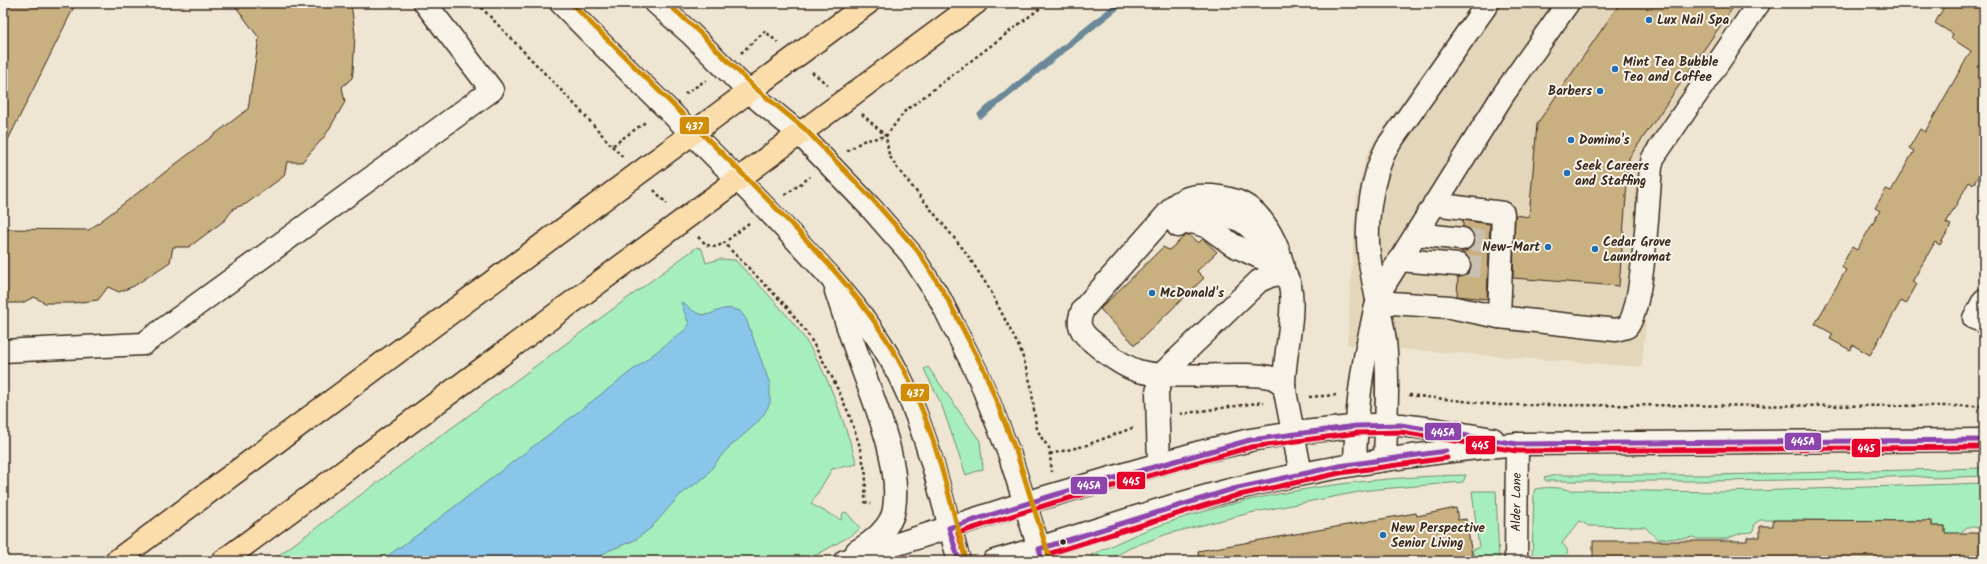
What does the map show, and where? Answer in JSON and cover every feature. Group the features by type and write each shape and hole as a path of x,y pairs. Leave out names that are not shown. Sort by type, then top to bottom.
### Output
{"highway":[{"path":"116,561 868,3"},
{"path":"223,561 976,3"}],"street":[{"path":"3,351 143,344 492,90 425,3"},
{"path":"561,3 738,179 831,276 865,319 892,362 914,410 959,561"},
{"path":"656,3 725,67 749,92 800,134 870,207 911,254 940,299 978,375 1010,456 1041,555"},
{"path":"1385,460 1387,394 1384,340 1368,252 1369,224 1376,170 1387,147 1488,3"},
{"path":"1355,464 1356,426 1363,361 1377,302 1384,285 1503,95 1568,3"},
{"path":"1377,302 1450,307 1499,317 1616,330 1622,329 1630,323 1636,308 1640,284 1653,158 1759,3"},
{"path":"1284,273 1277,246 1251,209 1241,203 1220,197 1201,195 1182,200 1175,206 1084,308 1078,320 1082,333 1119,362 1139,371 1196,375 1254,374 1273,378 1286,393"},
{"path":"1434,204 1503,213 1498,242 1496,269 1499,317"},
{"path":"1163,373 1139,368 1116,353 1096,329 1090,318 1096,305 1171,230 1186,223 1193,222 1208,227 1233,245 1266,260 1284,273 1289,281 1291,292 1288,352 1284,370 1286,393 1301,474"},
{"path":"1416,234 1462,239"},
{"path":"1399,260 1459,265"},
{"path":"1159,464 1157,392 1163,373 1259,281 1270,276 1284,273"},
{"path":"831,276 880,416 892,465 894,487 894,510 882,533 863,548 841,561"},
{"path":"1984,300 1974,318 1984,322"},
{"path":"845,561 1025,503 1159,464 1250,440 1293,433 1356,426 1386,425 1440,430 1517,444"},
{"path":"994,561 1041,555 1233,489 1355,464 1452,450 1517,444 1984,440"},
{"name":"Alder Lane","path":"1516,561 1515,485 1517,444"}],"path":[{"path":"477,3 580,110 612,146 725,67 765,31 795,58 847,100 886,136 889,155 897,168 959,245 989,288 1020,351 1030,385 1036,426 1040,437 1049,448 1050,454 1084,446 1178,414 1286,393 1359,394"},
{"path":"886,136 906,111 1047,3"},
{"path":"1387,394 1411,395 1500,405 1984,406"}],"shaded area":[{"path":"1472,3 1773,3 1662,163 1657,189 1642,367 1347,345 1356,200 1366,157 1373,143"}],"green space":[{"path":"697,247 702,249 706,263 720,259 735,260 790,319 808,343 817,359 833,393 857,464 832,469 811,504 841,520 843,513 846,512 860,528 855,533 806,561 271,561"},
{"path":"928,367 980,441 983,469 966,475 942,406 924,369"},
{"path":"1984,468 1984,476 1933,478 1914,476 1776,480 1546,481 1544,478 1556,475 1717,475"},
{"path":"1466,475 1463,482 1369,490 1250,513 1167,534 1130,548 1106,561 1095,561 1091,555 1140,533 1185,517 1264,497 1304,489 1386,479"},
{"path":"1984,483 1984,530 1974,527 1967,527 1959,534 1945,538 1945,526 1932,526 1932,521 1760,520 1755,523 1753,532 1741,533 1726,539 1697,539 1693,537 1657,539 1645,527 1589,526 1580,521 1562,543 1567,549 1568,561 1532,561 1535,489 1561,488 1569,490 1725,492"},
{"path":"1472,491 1496,491 1499,561 1473,561 1473,549 1479,548"}],"water":[{"path":"683,302 692,310 706,315 724,309 740,311 746,319 770,384 770,403 756,424 725,451 705,477 679,496 651,528 635,540 608,551 592,561 380,561 420,533 685,330 689,324 681,303"}],"building":[{"path":"3,3 76,3 3,150"},
{"path":"233,3 351,3 355,34 352,78 342,87 345,102 325,136 302,162 287,162 284,176 246,204 234,208 225,220 189,247 173,247 170,262 134,286 119,292 108,287 98,300 73,303 45,303 34,297 22,303 3,303 3,229 89,230 248,109 259,38"},
{"path":"1620,3 1736,3 1629,158 1619,286 1513,278 1515,215 1529,217 1537,124"},
{"path":"1946,3 1984,3 1984,166 1973,185 1969,182 1946,223 1951,225 1940,245 1935,242 1912,282 1917,284 1906,304 1901,301 1870,355 1853,345 1850,350 1830,339 1833,334 1815,324 1846,270 1841,267 1852,247 1857,250 1880,211 1875,208 1886,189 1891,191 1914,151 1909,148 1920,129 1925,132 1971,51 1951,38 1953,34 1935,23"},
{"path":"1463,220 1490,224 1487,299 1457,296 1458,277 1464,276 1469,272 1471,266 1470,259 1461,251 1467,251 1472,247 1474,240 1474,234 1470,229 1463,227"},
{"name":"McDonald's","path":"1186,235 1189,235 1198,243 1203,239 1217,252 1197,271 1204,278 1135,345 1100,309 1163,247 1169,250"},
{"name":"New Perspective Senior Living","path":"1456,508 1458,520 1466,519 1473,561 1199,561 1198,551 1416,513 1417,516"},
{"path":"1773,520 1932,521 1932,526 1945,526 1945,533 1984,533 1984,559 1958,559 1958,561 1593,561 1593,541 1747,541 1747,537 1760,537 1760,526 1773,526"}],"waterway":[{"path":"981,115 1121,3"}],"tunnel":[{"path":"1462,239 1493,242"},
{"path":"1459,265 1491,268"}],"transit line":[{"name":"437","path":"571,3 791,224 824,259 871,316 897,357 910,381 930,430 966,559"},
{"name":"437","path":"667,3 696,29 754,87 805,129 875,202 917,250 946,296 985,372 1017,454 1050,559"},
{"name":"445A","path":"959,561 949,528 1054,495 1250,440 1356,426 1401,425 1517,444 1984,440"},
{"name":"445","path":"966,559 958,533 1056,502 1251,447 1357,433 1401,432 1517,451 1984,447"},
{"name":"445A","path":"1043,561 1039,549 1233,489 1339,466 1446,451"},
{"name":"445","path":"1050,559 1048,554 1235,496 1340,473 1447,458"}],"place":[{"name":"Lux Nail Spa","path":"1649,20"},
{"name":"Mint Tea Bubble Tea and Coffee","path":"1615,69"},
{"name":"Barbers","path":"1600,91"},
{"name":"Domino's","path":"1571,140"},
{"name":"Seek Careers and Staffing","path":"1567,173"},
{"name":"New-Mart","path":"1548,247"},
{"name":"Cedar Grove Laundromat","path":"1595,249"},
{"name":"McDonald's","path":"1152,293"},
{"name":"New Perspective Senior Living","path":"1383,535"}]}
